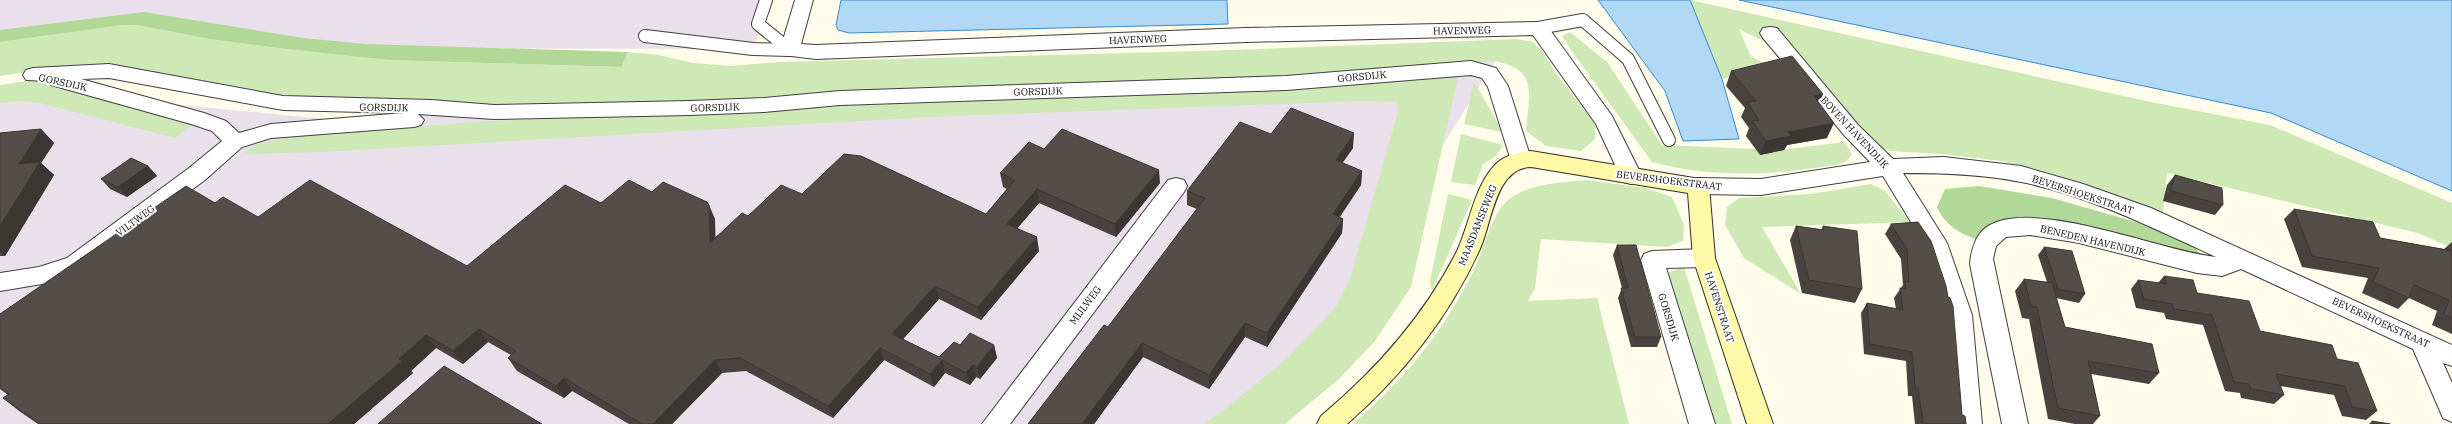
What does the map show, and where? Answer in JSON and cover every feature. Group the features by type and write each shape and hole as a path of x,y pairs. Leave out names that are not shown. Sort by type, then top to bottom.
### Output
{"street":[{"path":"790,50 804,0"},
{"path":"1538,28 1605,121 1631,176"},
{"name":"HAVENWEG","path":"790,50 816,52 1246,35 1538,28"},
{"name":"BOVEN HAVENDIJK","path":"1770,33 1851,130 1888,167 1936,243 1960,315 1969,424"},
{"name":"GORSDIJK","path":"494,112 431,107 283,103 237,96 108,71 33,75 74,83 197,118 219,126 235,142 271,131 494,112 690,108 764,105 840,98 1286,83 1471,68 1489,73 1498,86 1520,159"},
{"name":"VILTWEG","path":"0,282 25,280 58,271 75,264 197,174 235,142"},
{"name":"BEVERSHOEKSTRAAT","path":"1520,159 1548,161 1698,186 1761,187 1888,167 1944,165 2021,174 2101,198 2144,214 2452,356"},
{"name":"MAASDAMSEWEG","path":"1330,424 1356,403 1393,366 1424,328 1454,280 1470,247 1497,176 1505,167 1520,159"},
{"name":"MIJLWEG","path":"995,424 1176,186"},
{"name":"HAVENSTRAAT","path":"1698,186 1704,258 1760,424"},
{"name":"BENEDEN HAVENDIJK","path":"2015,424 1981,264 1982,249 1990,236 2000,230 2039,226 2197,264 2222,267 2244,259"},
{"name":"GORSDIJK","path":"1702,424 1652,260 1704,258"},
{"path":"2422,342 2452,411"}],"lane":[{"path":"766,0 758,24 763,30 790,50"},
{"name":"HAVENWEG","path":"1538,28 1582,20 1628,59 1670,140"},
{"path":"645,36 753,50 790,50"}],"shaded area":[{"path":"0,0 774,0 753,49 279,48 0,32"},
{"path":"1506,44 1290,390 1211,424 0,424 0,91 17,89 336,120"}],"green space":[{"path":"1690,0 2151,102 2270,125 2452,203 2452,248 2418,233 2167,173 2163,214 2064,178 2001,161 1942,154 1890,151 1875,146 1769,44 1739,29 1751,57 1772,66 1722,79"},
{"path":"144,12 303,38 365,44 628,52 621,67 388,60 210,39 137,25 122,25 0,42 0,30"},
{"path":"122,25 137,25 210,39 388,60 620,67 628,52 659,55 693,63 730,66 781,62 1204,51 1517,39 1533,42 1542,51 1558,76 1595,123 1595,139 1581,151 1546,146 1526,131 1529,94 1528,85 1524,76 1508,64 1493,61 1210,81 518,111 278,96 102,64 78,65 0,76 0,42"},
{"path":"1570,32 1607,62 1662,145 1781,150 1845,142 1852,155 1845,162 1840,164 1793,171 1746,174 1699,171 1652,162 1566,43 1569,46 1562,36"},
{"path":"1458,77 1411,287 1375,341 1340,378 1285,424 1204,424 1229,406 1285,360 1336,307 1350,279 1399,108 1397,102 1361,101 930,117 321,152 242,154 257,144 290,137 474,122"},
{"path":"34,80 173,117 193,124 175,138 40,103 19,101 0,103 0,85"},
{"path":"1474,83 1476,85 1503,132 1464,124"},
{"path":"1461,134 1503,145 1495,157 1483,164 1475,185 1451,182"},
{"path":"1587,180 1645,188 1672,197 1684,225 1683,241 1666,247 1541,239 1535,288 1528,301 1597,298 1629,424 1353,424 1405,373 1433,338 1459,298 1471,276 1494,219 1504,204 1511,197 1531,188 1555,183"},
{"path":"1871,184 1885,191 1910,222 1762,227 1801,294 1744,258 1725,225 1727,207 1739,198 1811,194"},
{"path":"1979,186 2052,198 2136,222 2193,243 2201,256 1987,228 1977,240 1953,228 1944,219 1937,207 1945,189"},
{"path":"1448,194 1472,200 1432,291 1430,281"},
{"path":"1684,267 1732,424 1704,424 1666,273"}],"water":[{"path":"841,0 1227,0 1228,24 849,33 838,30 836,25"},
{"path":"1598,0 1690,0 1722,79 1739,139 1683,141 1665,91"},
{"path":"1739,0 2452,0 2452,191 2271,113"}],"building":[{"path":"1792,56 1823,94 1814,96 1834,123 1788,132 1791,136 1766,141 1752,121 1759,120 1747,102 1756,101 1731,71"},
{"path":"1291,108 1354,133 1336,160 1362,171 1333,214 1343,219 1267,333 1245,323 1209,375 1142,343 1082,424 1028,424 1104,325 1108,327 1205,198 1187,191 1240,122 1271,134"},
{"path":"41,129 19,164 40,162 0,226 0,133"},
{"path":"1062,129 1159,170 1115,224 1037,189 1007,224 1037,237 978,307 935,286 892,334 939,357 954,342 960,345 970,333 994,345 977,367 973,365 966,373 942,360 930,374 880,348 828,406 740,358 715,360 653,424 642,424 564,378 556,386 508,358 516,351 479,329 453,351 426,335 399,359 402,361 328,424 40,424 3,398 9,394 0,388 0,314 186,186 215,203 223,197 258,217 310,180 467,266 565,185 601,203 629,180 652,192 663,182 707,202 709,205 710,243 742,213 748,216 781,185 802,194 844,154 861,156 986,214 1015,180 1000,173 1029,142 1044,149"},
{"path":"131,158 148,166 118,187 101,179"},
{"path":"2175,175 2222,188 2223,205 2171,191"},
{"path":"2294,209 2373,222 2380,238 2452,251 2452,318 2444,314 2449,300 2414,285 2409,298 2373,282 2379,268 2312,256"},
{"path":"1918,222 1931,241 1946,286 1948,297 1950,298 1953,306 1962,415 1965,416 1966,424 1923,424 1918,387 1915,387 1912,352 1870,344 1867,303 1903,310 1900,288 1906,289 1905,281 1909,282 1907,249 1891,224"},
{"path":"1796,226 1824,230 1823,226 1857,231 1862,289 1809,280"},
{"path":"1617,245 1636,245 1661,337 1635,337 1621,288 1628,288"},
{"path":"2044,247 2072,251 2085,294 2058,289"},
{"path":"2164,276 2193,280 2197,293 2249,301 2260,331 2332,345 2337,359 2358,363 2377,411 2352,407 2345,386 2276,374 2284,395 2251,389 2249,384 2234,382 2212,315 2174,309 2172,304 2144,299 2138,280 2167,284"},
{"path":"2024,279 2052,283 2065,327 2152,344 2159,373 2088,361 2100,416 2058,408 2037,307 2031,306"},
{"path":"444,366 542,424 378,424"},
{"path":"2372,421 2390,424 2374,424"}]}
